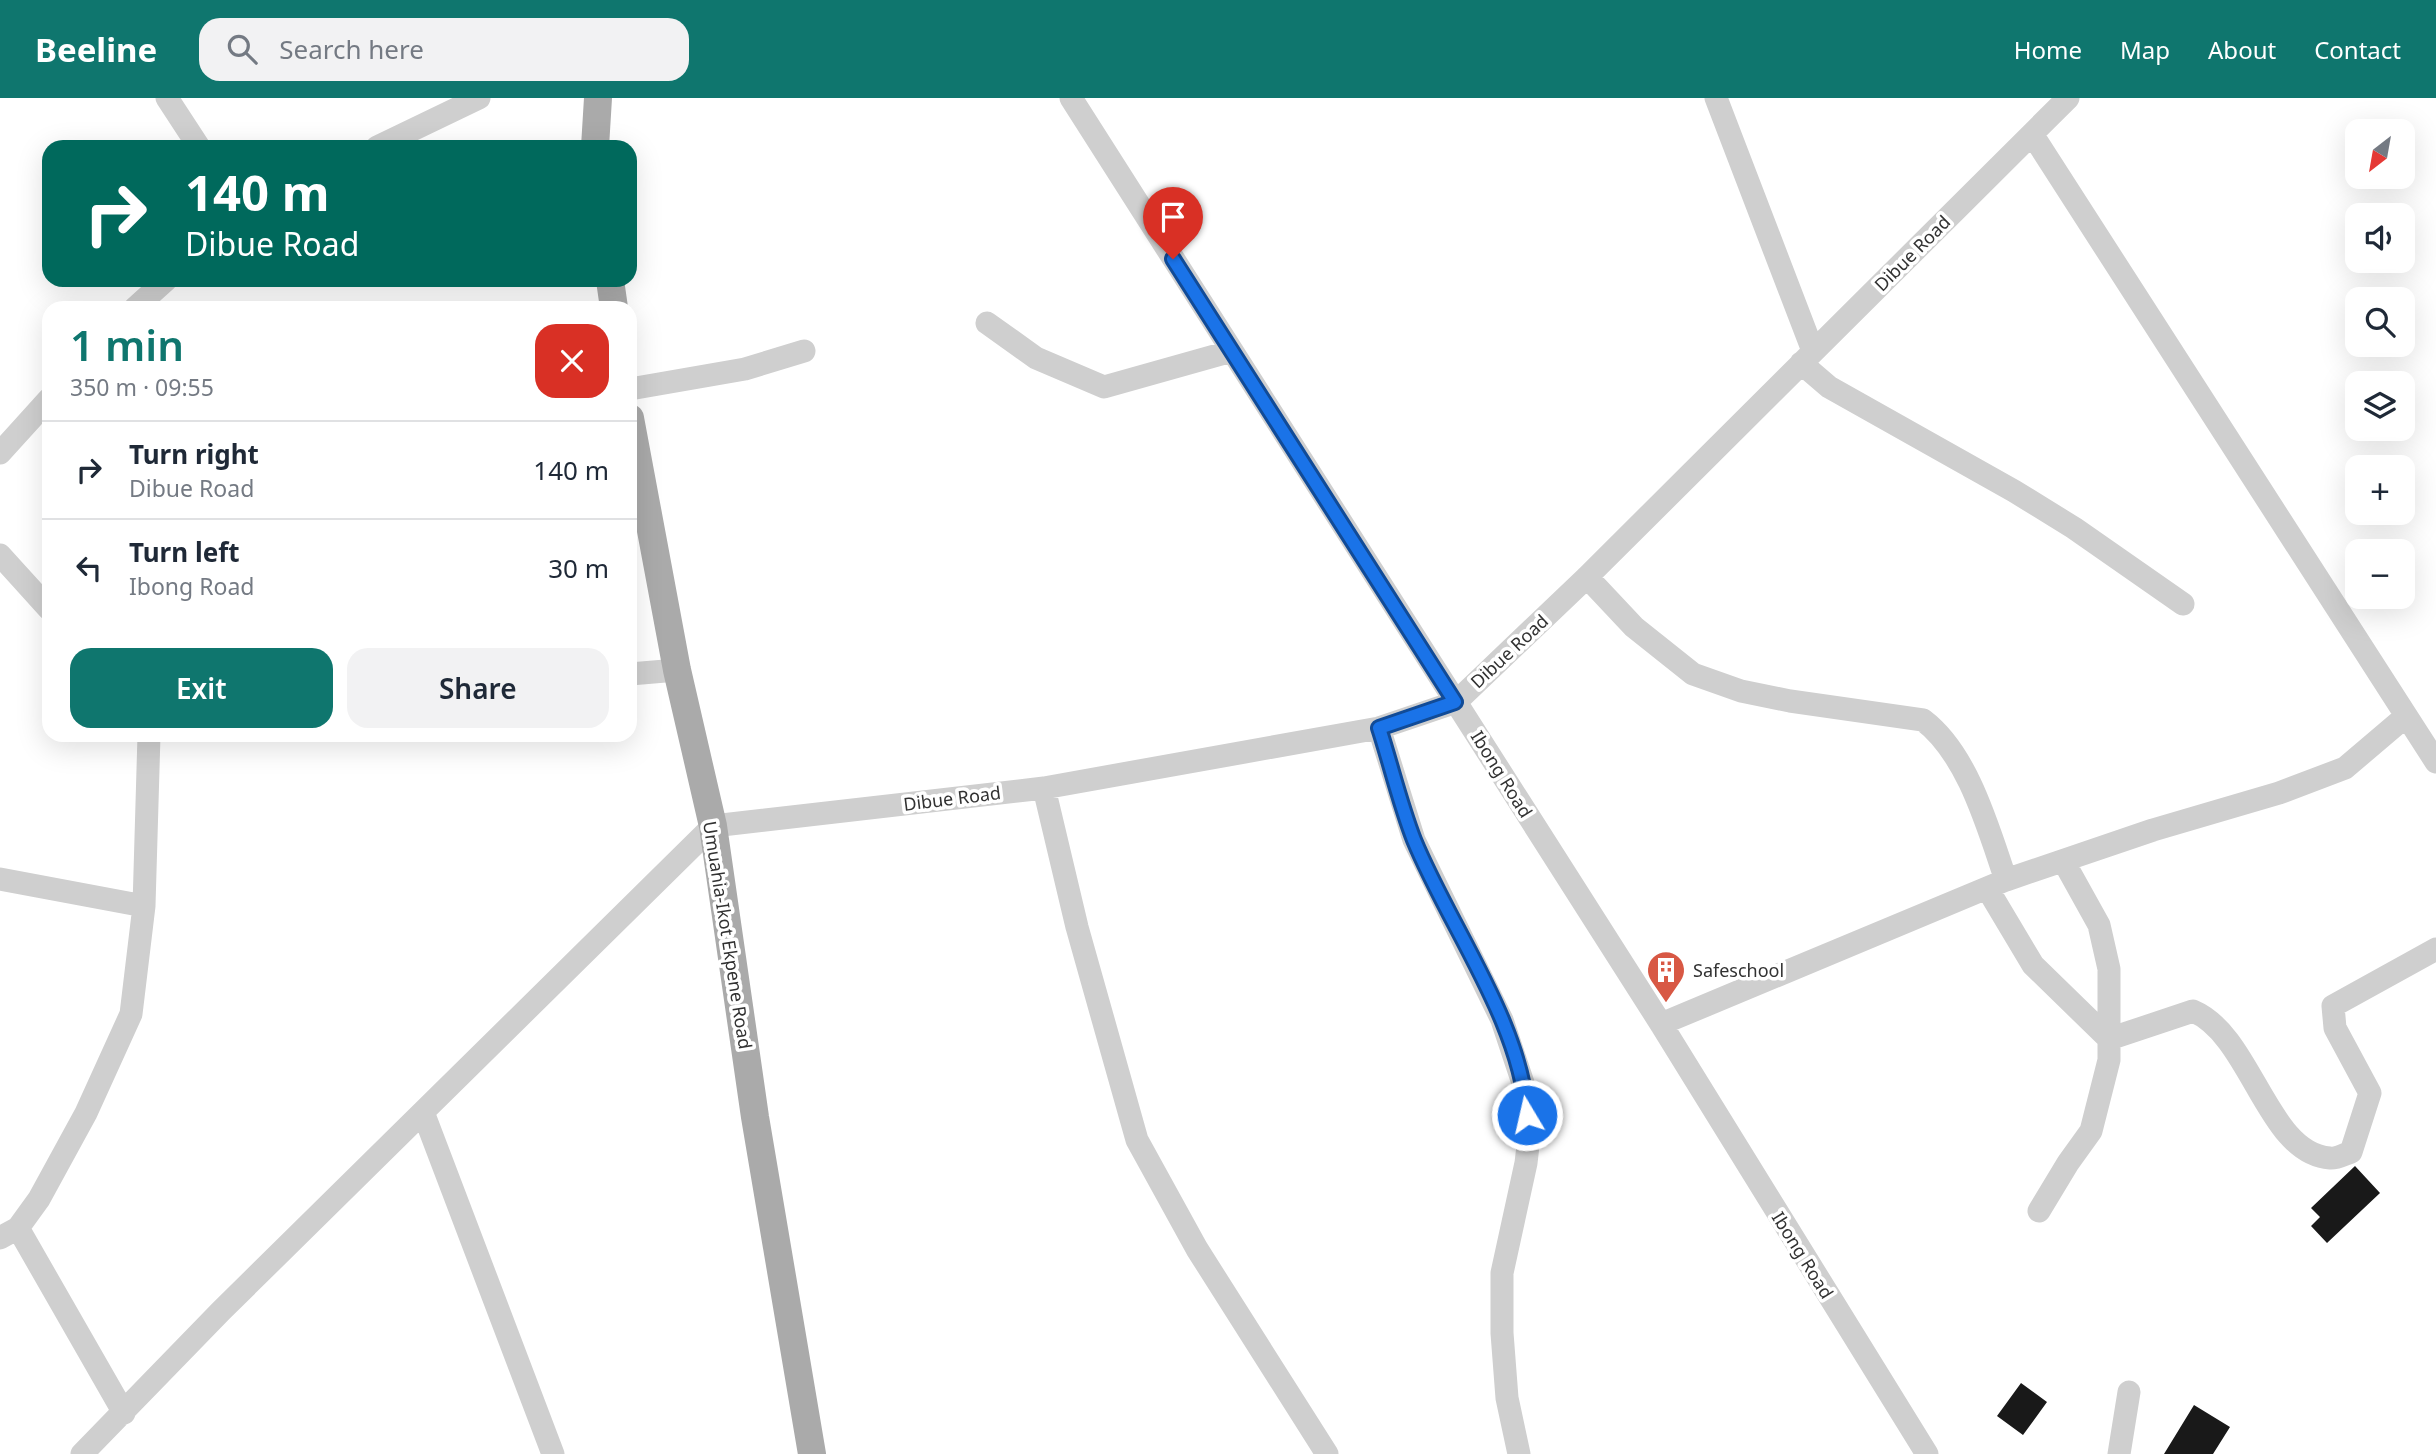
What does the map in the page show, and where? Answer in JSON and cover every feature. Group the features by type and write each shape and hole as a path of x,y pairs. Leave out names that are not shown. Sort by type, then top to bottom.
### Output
{"main road":[{"path":"595,140 598,98"},
{"name":"Umuahia-Ikot Ekpene Road","path":"637,456 677,670 713,826 755,1117 812,1454"}],"street":[{"path":"167,98 194,140"},
{"path":"392,140 479,98"},
{"name":"Ibong Road","path":"1070,98 1661,1024 1927,1454"},
{"path":"1716,98 1807,357 1829,387 2014,491 2074,528 2183,604"},
{"name":"Dibue Road","path":"713,826 1044,788 1379,728 1455,702 1587,578 2066,99"},
{"path":"2032,134 2405,717 2432,749"},
{"path":"142,301 156,287"},
{"path":"987,323 1036,358 1104,387 1232,351"},
{"path":"637,388 746,369 804,351"},
{"path":"0,453 42,407"},
{"path":"0,555 42,601"},
{"path":"1587,578 1634,627 1693,674 1741,691 1790,701 1923,720 1937,731 1955,756 1982,811 1996,884 2033,965 2109,1039"},
{"path":"637,673 677,670"},
{"path":"1661,1024 1996,884 2153,830 2279,793 2345,768 2405,717"},
{"path":"1379,728 1414,840 1502,1020 1526,1092 1529,1138 1526,1163 1502,1272 1502,1333 1507,1398 1518,1454"},
{"path":"124,1413 9,1233 39,1199 86,1113 131,1014 144,906 149,742"},
{"path":"1044,788 1077,927 1137,1140 1198,1249 1327,1454"},
{"path":"82,1454 221,1311 713,826"},
{"path":"2039,1211 2091,1131 2109,1060 2109,969 2099,925 2064,862"},
{"path":"0,879 144,906"},
{"path":"2109,1039 2193,1011 2204,1016 2239,1055 2284,1132 2309,1152 2331,1158 2351,1152 2370,1093 2335,1028 2333,1006 2436,949"},
{"path":"424,1112 553,1454"},
{"path":"2119,1454 2129,1392"}],"building":[{"path":"2355,1166 2380,1193 2327,1243 2311,1226 2320,1217 2311,1208"},
{"path":"2021,1383 2047,1402 2023,1435 1997,1416"},
{"path":"2194,1405 2230,1427 2213,1454 2164,1454"}],"place":[{"name":"Safeschool","path":"1666,1004"}],"route":[{"path":"1173,259 1455,702 1379,728 1414,840 1502,1020 1526,1092 1527,1115"}]}
